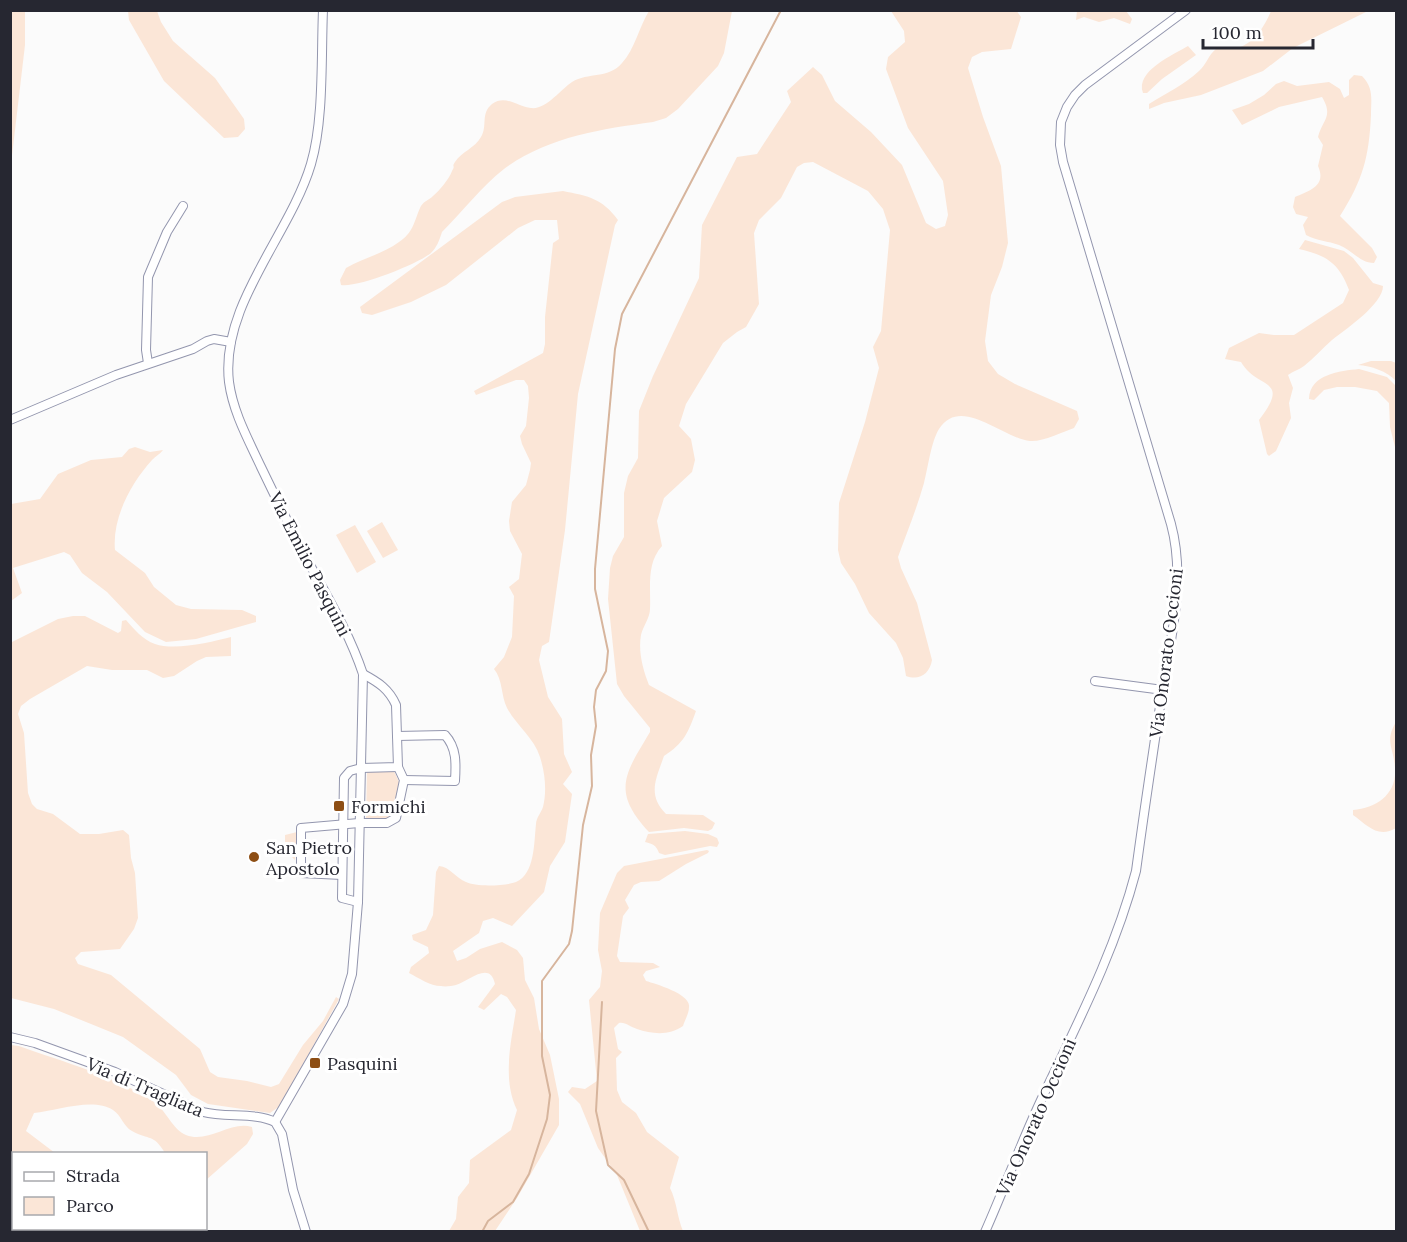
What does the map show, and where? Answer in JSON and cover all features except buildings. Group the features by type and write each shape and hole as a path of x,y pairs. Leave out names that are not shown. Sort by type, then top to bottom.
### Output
{"street":[{"name":"Via Emilio Pasquini","path":"275,1122 343,1004 349,989 358,902 363,674 357,655 338,615 301,548 237,415 229,382 228,362 231,342 242,309 302,190 311,163 318,128 323,10"},
{"name":"Via Onorato Occioni","path":"986,1232 1042,1098 1082,1017 1127,905 1136,871 1176,589 1175,539 1067,176 1060,136 1065,111 1080,89 1186,10"},
{"path":"148,363 146,350 148,277 167,232 183,206"},
{"path":"10,420 57,399 148,363 193,349 214,339 231,342"},
{"path":"342,875 301,873 301,828 387,823 396,818 404,780 398,767 396,705 392,696 382,685 363,674"},
{"path":"1095,681 1163,690"},
{"path":"397,736 445,735 454,748 456,758 455,781 404,780"},
{"path":"358,902 342,898 344,777 350,771 361,768 398,767"},
{"name":"Via di Tragliata","path":"10,1037 35,1043 115,1072 203,1112 218,1116 258,1117 275,1122"},
{"path":"275,1122 282,1134 293,1190 306,1232"}],"green space":[{"path":"11,10 25,11 25,45 11,164"},
{"path":"1016,10 1021,17 1011,49 982,52 972,57 968,68 1001,166 1008,243 991,295 985,341 988,361 998,374 1015,384 1077,411 1079,419 1074,428 1035,441 1019,438 970,417 959,416 948,420 939,429 921,492 898,557 917,603 932,660 924,675 906,676 903,658 896,643 869,613 855,584 841,563 838,550 839,503 865,422 879,368 873,347 881,331 890,230 883,209 868,191 813,162 797,167 781,198 759,220 754,233 759,304 746,327 723,343 686,404 679,426 691,439 695,460 692,472 664,498 657,521 662,546 651,568 650,612 641,635 642,661 649,685 696,711 684,737 664,756 655,786 657,800 666,814 703,815 715,823 708,831 684,828 649,832 630,805 626,793 626,782 650,728 617,684 608,599 613,556 624,537 624,493 628,476 638,458 639,411 699,278 702,225 737,157 757,154 791,102 787,91 813,67 822,75 835,101 871,132 902,165 926,223 936,229 945,226 948,215 943,181 908,128 886,69 888,57 905,42 904,31 891,11"},
{"path":"128,11 157,11 173,41 215,78 244,119 245,129 238,137 224,138 164,81 129,20"},
{"path":"649,11 732,11 724,53 718,66 678,109 666,118 653,122 575,136 538,149 504,169 480,191 442,232 438,244 424,258 360,283 341,285 340,280 346,268 386,250 407,235 421,206 436,194 451,174 454,164 481,137 486,112 492,104 502,100 537,108 578,79 617,68 630,51"},
{"path":"1077,11 1126,11 1132,19 1130,24 1114,18 1099,22 1084,17 1076,20"},
{"path":"1271,11 1368,11 1293,48 1263,71 1201,95 1164,103 1149,109 1149,104 1199,71 1216,49 1237,48 1250,41 1265,24"},
{"path":"1188,46 1196,55 1162,79 1147,93 1143,93 1142,85 1150,71"},
{"path":"1354,75 1362,76 1370,89 1370,130 1363,168 1354,191 1340,216 1372,248 1377,257 1374,263 1364,261 1344,247 1306,235 1303,225 1308,217 1296,214 1293,207 1295,197 1315,187 1320,178 1318,166 1323,145 1318,137 1327,114 1322,97 1279,107 1242,125 1232,110 1249,104 1276,84 1284,81 1297,86 1329,82 1340,89 1344,98 1349,95 1349,80"},
{"path":"563,191 600,202 618,220 615,225 578,394 565,530 549,642 542,646 539,660 548,697 562,719 564,754 572,772 563,784 572,794 565,842 550,866 544,892 512,926 493,918 483,921 479,933 453,951 457,961 480,949 502,942 517,950 523,958 525,980 534,998 539,1029 550,1055 559,1099 559,1125 495,1231 449,1231 456,1219 458,1197 469,1183 470,1160 511,1130 517,1110 512,1098 509,1073 516,1010 507,997 501,994 484,1010 478,1007 495,984 489,973 478,974 456,985 437,986 409,973 411,967 429,953 428,947 413,940 412,935 426,930 433,915 436,872 439,866 446,868 462,880 476,885 505,884 522,878 530,865 536,822 543,807 545,782 540,757 534,744 507,708 499,678 494,669 504,657 512,637 514,596 509,587 519,579 522,554 510,531 509,521 512,502 526,485 531,463 520,436 526,426 528,386 524,380 516,380 476,395 474,391 543,353 553,243 559,239 557,220 535,220 518,228 446,285 411,302 372,315 362,313 360,307 502,202 515,197"},
{"path":"1305,240 1344,251 1353,258 1373,283 1383,286 1377,300 1363,316 1304,366 1288,375 1293,388 1289,403 1291,418 1276,451 1269,456 1259,420 1272,397 1272,390 1248,371 1241,362 1225,359 1229,348 1259,333 1294,335 1343,303 1349,290 1341,273 1324,257 1299,249"},
{"path":"1371,361 1396,363 1396,381 1388,374 1358,365"},
{"path":"1359,369 1387,377 1396,386 1396,451 1390,427 1389,403 1377,391 1337,387 1324,390 1314,400 1309,399 1311,391 1320,379 1327,375"},
{"path":"135,447 150,452 163,450 144,469 124,502 117,526 115,550 145,573 154,587 176,605 191,609 242,610 256,616 256,622 196,639 166,642 145,632 107,592 82,573 70,555 64,552 13,568 22,593 11,601 11,504 40,499 58,474 91,460 122,457 129,449"},
{"path":"382,522 398,550 383,558 367,531"},
{"path":"355,525 376,562 357,573 336,535"},
{"path":"85,616 118,633 121,631 122,621 126,620 147,640 163,646 193,645 231,637 231,656 206,657 174,676 163,678 147,670 112,670 87,666 30,699 21,706 18,714 24,733 28,793 32,804 37,809 53,814 80,834 123,830 129,835 135,873 138,918 134,929 120,949 81,952 75,958 78,964 111,975 200,1049 210,1072 218,1077 271,1087 279,1084 303,1045 323,1021 336,997 339,999 280,1106 270,1113 208,1104 191,1095 176,1075 123,1037 54,1009 11,998 10,643 58,619"},
{"path":"1396,722 1396,828 1384,832 1368,826 1353,815 1353,810 1377,803 1384,798 1393,785 1395,768 1390,740"},
{"path":"367,771 394,771 399,782 393,813 388,818 366,820"},
{"path":"685,831 708,834 717,838 719,843 717,847 710,846 665,855 659,853 654,845 645,842 648,834"},
{"path":"297,832 295,860 285,850 285,835"},
{"path":"707,850 708,853 659,881 641,882 634,885 625,900 629,908 623,916 617,956 620,962 653,963 660,967 646,971 643,975 646,981 679,994 685,998 689,1007 683,1026 672,1031 649,1032 621,1023 614,1028 618,1049 622,1052 616,1058 617,1090 622,1102 636,1113 647,1132 679,1157 670,1188 683,1231 640,1231 617,1175 598,1148 580,1104 568,1092 572,1087 585,1089 597,1081 589,1000 600,987 602,971 598,950 600,913 617,873 624,866"},
{"path":"11,1045 106,1077 139,1093 154,1102 186,1135 203,1137 236,1127 252,1127 253,1134 247,1144 207,1179 207,1152 164,1152 154,1140 129,1129 116,1112 105,1106 74,1106 34,1113 26,1131 54,1152 12,1152 12,1230 155,1231 11,1231"}],"waterway":[{"path":"482,1232 488,1221 513,1202 529,1174 547,1119 550,1095 542,1056 542,981 569,944 572,931 583,825 592,786 591,755 596,726 594,707 596,690 606,671 608,651 595,589 595,569 615,349 622,314 781,10"},
{"path":"602,1002 596,1111 608,1165 624,1180 649,1232"}],"place":[{"name":"Formichi","path":"339,806"},
{"name":"San Pietro Apostolo","path":"254,857"},
{"name":"Pasquini","path":"315,1063"}]}
